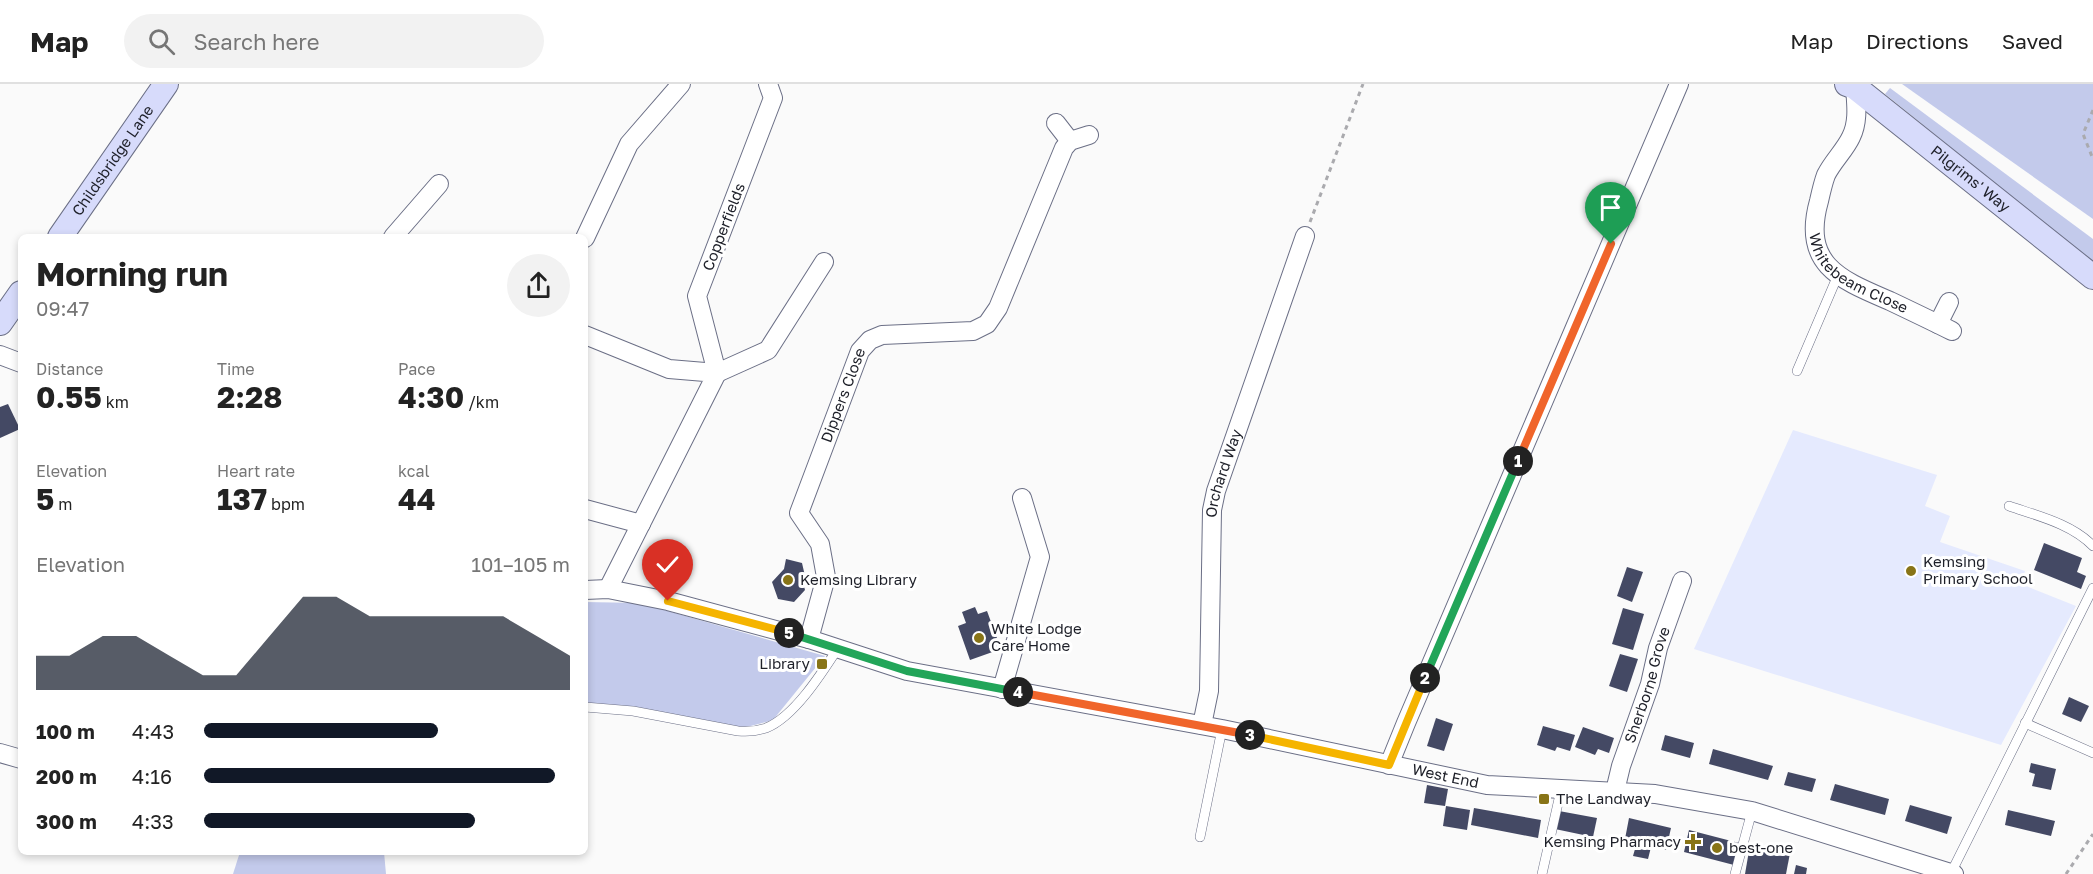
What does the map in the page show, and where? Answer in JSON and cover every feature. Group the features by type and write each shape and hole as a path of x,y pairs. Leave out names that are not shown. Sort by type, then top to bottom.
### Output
{"street":[{"name":"Childsbridge Lane","path":"62,234 166,84"},
{"path":"587,234 629,144 681,84"},
{"name":"Copperfields","path":"717,373 698,296 773,98 768,84"},
{"path":"1389,765 1679,84"},
{"name":"Whitebeam Close","path":"1851,85 1857,112 1854,128 1851,137 1825,177 1814,220 1816,249 1838,275 1857,287 1945,328 1949,302"},
{"name":"Pilgrims' Way","path":"1851,85 2093,277"},
{"path":"1056,123 1071,141 1089,135"},
{"name":"Dippers Close","path":"809,639 826,577 820,544 799,513 860,351 870,340 882,335 973,331 987,324 998,308 1064,148 1071,141"},
{"path":"396,234 439,184"},
{"name":"Orchard Way","path":"1202,725 1209,691 1212,510 1216,491 1305,236"},
{"path":"588,336 669,369 717,373 768,350 824,262"},
{"path":"0,323 18,297"},
{"path":"0,355 18,362"},
{"path":"608,589 717,373"},
{"path":"1002,688 1040,558 1022,498"},
{"path":"588,510 641,524"},
{"name":"Sherborne Grove","path":"1615,791 1621,766 1650,684 1658,648 1682,581"},
{"name":"West End","path":"588,590 608,589 668,601 809,639 907,671 1202,725 1487,785 1655,794 1752,811 1952,874"},
{"path":"0,753 18,758"}],"lane":[{"path":"1797,371 1838,275"},
{"path":"2009,506 2058,523 2079,534 2093,546"},
{"path":"1952,874 2093,588"},
{"path":"588,707 633,711 738,731 756,731 779,721 794,706 838,648"},
{"path":"2025,723 2093,753"},
{"path":"1200,837 1222,729"},
{"path":"1542,874 1561,790"},
{"path":"1735,874 1752,811"}],"path":[{"path":"1305,236 1363,84"},
{"path":"2093,110 2083,134 2093,159"},
{"path":"2066,874 2093,834"}],"shaded area":[{"path":"1902,84 2093,84 2093,219"},
{"path":"1890,88 2093,239 2093,263 1885,94"},
{"name":"Kemsing Primary School","path":"1793,430 1937,475 1925,506 1950,516 1940,542 2025,571 2021,584 2076,606 2001,745 1694,649"},
{"path":"588,602 640,603 825,656 773,720 743,728 588,704"},
{"path":"239,855 384,855 386,874 233,874"}],"building":[{"path":"8,404 18,425 18,430 0,438 0,407"},
{"path":"2044,543 2082,558 2077,572 2086,576 2081,589 2034,570"},
{"name":"Kemsing Library","path":"786,559 802,563 805,576 802,578 805,590 794,602 778,599 772,582 784,569"},
{"path":"1627,567 1643,572 1632,602 1617,596"},
{"name":"White Lodge Care Home","path":"975,607 978,614 987,611 1001,649 970,660 958,626 966,623 962,612"},
{"path":"1623,608 1644,614 1633,650 1612,644"},
{"path":"1620,654 1638,659 1627,692 1609,686"},
{"path":"2069,697 2089,706 2081,722 2062,714"},
{"path":"1436,718 1453,724 1444,751 1427,746"},
{"path":"1543,726 1575,735 1570,751 1557,747 1555,751 1537,745"},
{"path":"1583,727 1614,738 1609,753 1598,749 1595,755 1575,747"},
{"path":"1665,735 1694,743 1690,758 1661,750"},
{"path":"1713,749 1773,766 1768,780 1709,764"},
{"path":"2031,763 2056,769 2051,790 2032,786 2035,774 2029,772"},
{"path":"1788,772 1816,779 1812,792 1784,785"},
{"path":"1835,784 1889,799 1885,815 1830,800"},
{"path":"1427,785 1448,789 1445,806 1424,803"},
{"path":"1910,805 1952,817 1947,834 1905,821"},
{"path":"1446,806 1470,810 1467,830 1443,826"},
{"path":"1474,808 1541,820 1538,838 1471,825"},
{"path":"2008,810 2055,821 2051,836 2005,825"},
{"path":"1559,811 1597,818 1593,837 1555,829"},
{"path":"1629,818 1671,828 1666,850 1651,847 1648,859 1633,856 1637,842 1625,839"},
{"path":"1689,830 1739,843 1734,865 1684,852"},
{"path":"1750,845 1790,853 1786,874 1745,874"},
{"path":"1796,865 1807,868 1806,874 1794,874"}],"place":[{"name":"Kemsing Primary School","path":"1911,571"},
{"name":"Kemsing Library","path":"788,580"},
{"name":"White Lodge Care Home","path":"979,638"},
{"name":"Library","path":"822,664"},
{"name":"The Landway","path":"1544,799"},
{"name":"Kemsing Pharmacy","path":"1693,842"},
{"name":"best-one","path":"1717,848"}],"route":[{"path":"668,601 809,639 907,671 1202,725 1389,765 1611,244"}]}
